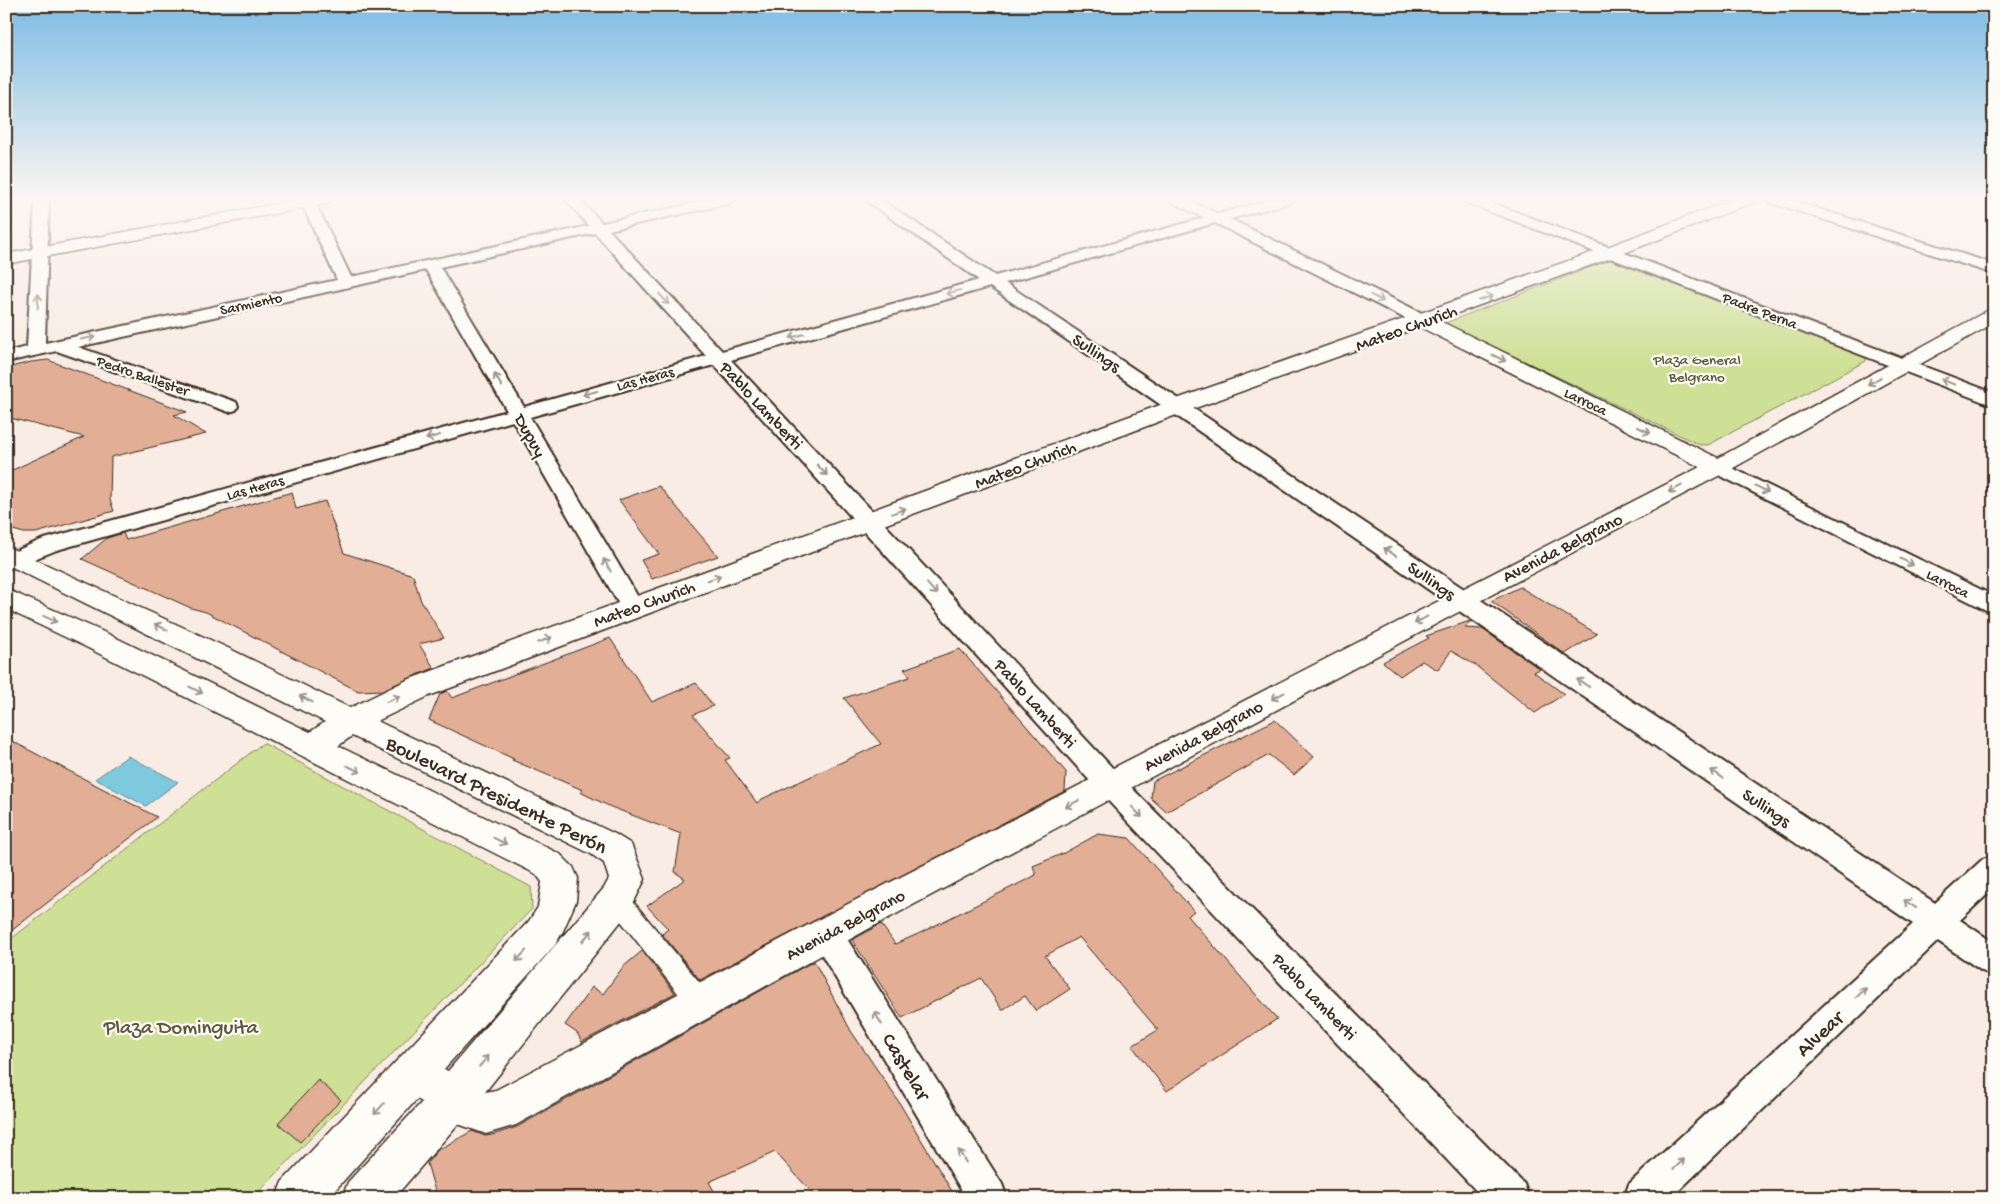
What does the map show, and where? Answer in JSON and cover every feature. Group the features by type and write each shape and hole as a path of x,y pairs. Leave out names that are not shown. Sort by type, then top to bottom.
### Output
{"street":[{"path":"6,259 25,255"},
{"path":"36,350 41,255"},
{"path":"334,255 346,282"},
{"name":"Sarmiento","path":"6,356 470,255"},
{"name":"Pablo Lamberti","path":"623,255 1110,784 1510,1198"},
{"name":"Sullings","path":"953,255 1179,406 1460,600 1994,961"},
{"name":"Las Heras","path":"9,559 48,546 518,413 1083,255"},
{"name":"Larroca","path":"1291,255 1994,606"},
{"name":"Mateo Churich","path":"310,748 350,721 418,688 632,607 870,522 1179,406 1424,321 1602,255"},
{"name":"Padre Perna","path":"1614,255 1994,400"},
{"path":"1951,255 1994,269"},
{"name":"Dupuy","path":"430,264 632,607"},
{"name":"Avenida Belgrano","path":"412,1073 453,1098 486,1113 500,1110 826,934 1110,784 1718,467 1994,315"},
{"name":"Pedro Ballester","path":"57,345 229,406"},
{"name":"Boulevard Presidente Perón","path":"9,559 220,656 603,844 619,854 627,879 618,898 453,1098 364,1198"},
{"path":"6,598 113,648 310,748 548,864 560,878 557,910 542,934 298,1198"},
{"name":"Alvear","path":"1643,1198 1994,868"},
{"path":"618,898 701,1003"},
{"name":"Castelar","path":"826,934 988,1198"}],"green space":[{"name":"Plaza General Belgrano","path":"1610,260 1861,355 1866,358 1866,361 1708,445 1700,445 1445,323"},
{"name":"Plaza Dominguita","path":"263,743 531,887 532,909 253,1198 6,1198 6,943"}],"water":[{"path":"128,756 178,782 146,806 95,779"}],"building":[{"path":"48,360 187,412 174,415 206,434 111,457 110,500 114,511 36,533 24,533 6,528 6,473 84,437 6,417 6,368"},
{"path":"659,486 718,556 652,579 641,560 659,554 619,500"},
{"path":"292,492 296,509 325,501 344,553 413,575 421,601 444,638 419,644 434,668 382,690 358,691 206,612 191,608 82,559 107,538 123,533 126,540"},
{"path":"1520,587 1597,634 1565,654 1491,601"},
{"path":"1470,621 1465,628 1482,629 1540,669 1534,672 1564,694 1535,713 1475,665 1451,651 1438,670 1422,661 1400,676 1383,662 1429,638 1426,636"},
{"path":"610,638 652,702 696,683 713,706 693,715 730,758 725,760 757,803 881,744 844,698 910,677 904,669 960,649 1066,772 1065,791 700,980 662,934 668,929 647,906 685,879 675,872 681,834 611,807 580,792 583,790 512,760 514,759 429,720 440,694 447,691 452,698"},
{"path":"1275,720 1314,757 1294,775 1269,755 1166,812 1151,798 1153,781"},
{"path":"6,738 157,817 6,935"},
{"path":"1098,834 1129,838 1194,911 1188,916 1277,1019 1167,1091 1132,1046 1158,1030 1079,937 1045,956 1070,989 1036,1011 1025,996 1002,1010 981,978 902,1018 852,940 881,924 895,944 1036,875 1033,866 1064,853"},
{"path":"642,951 675,993 582,1042 577,1033 565,1025 592,987 603,994 623,967"},
{"path":"814,961 851,1031 897,1099 956,1198 817,1198 775,1152 709,1182 718,1198 437,1198 427,1163 438,1150 472,1131 485,1136 517,1127"},
{"path":"318,1080 341,1100 300,1142 278,1123"}]}
